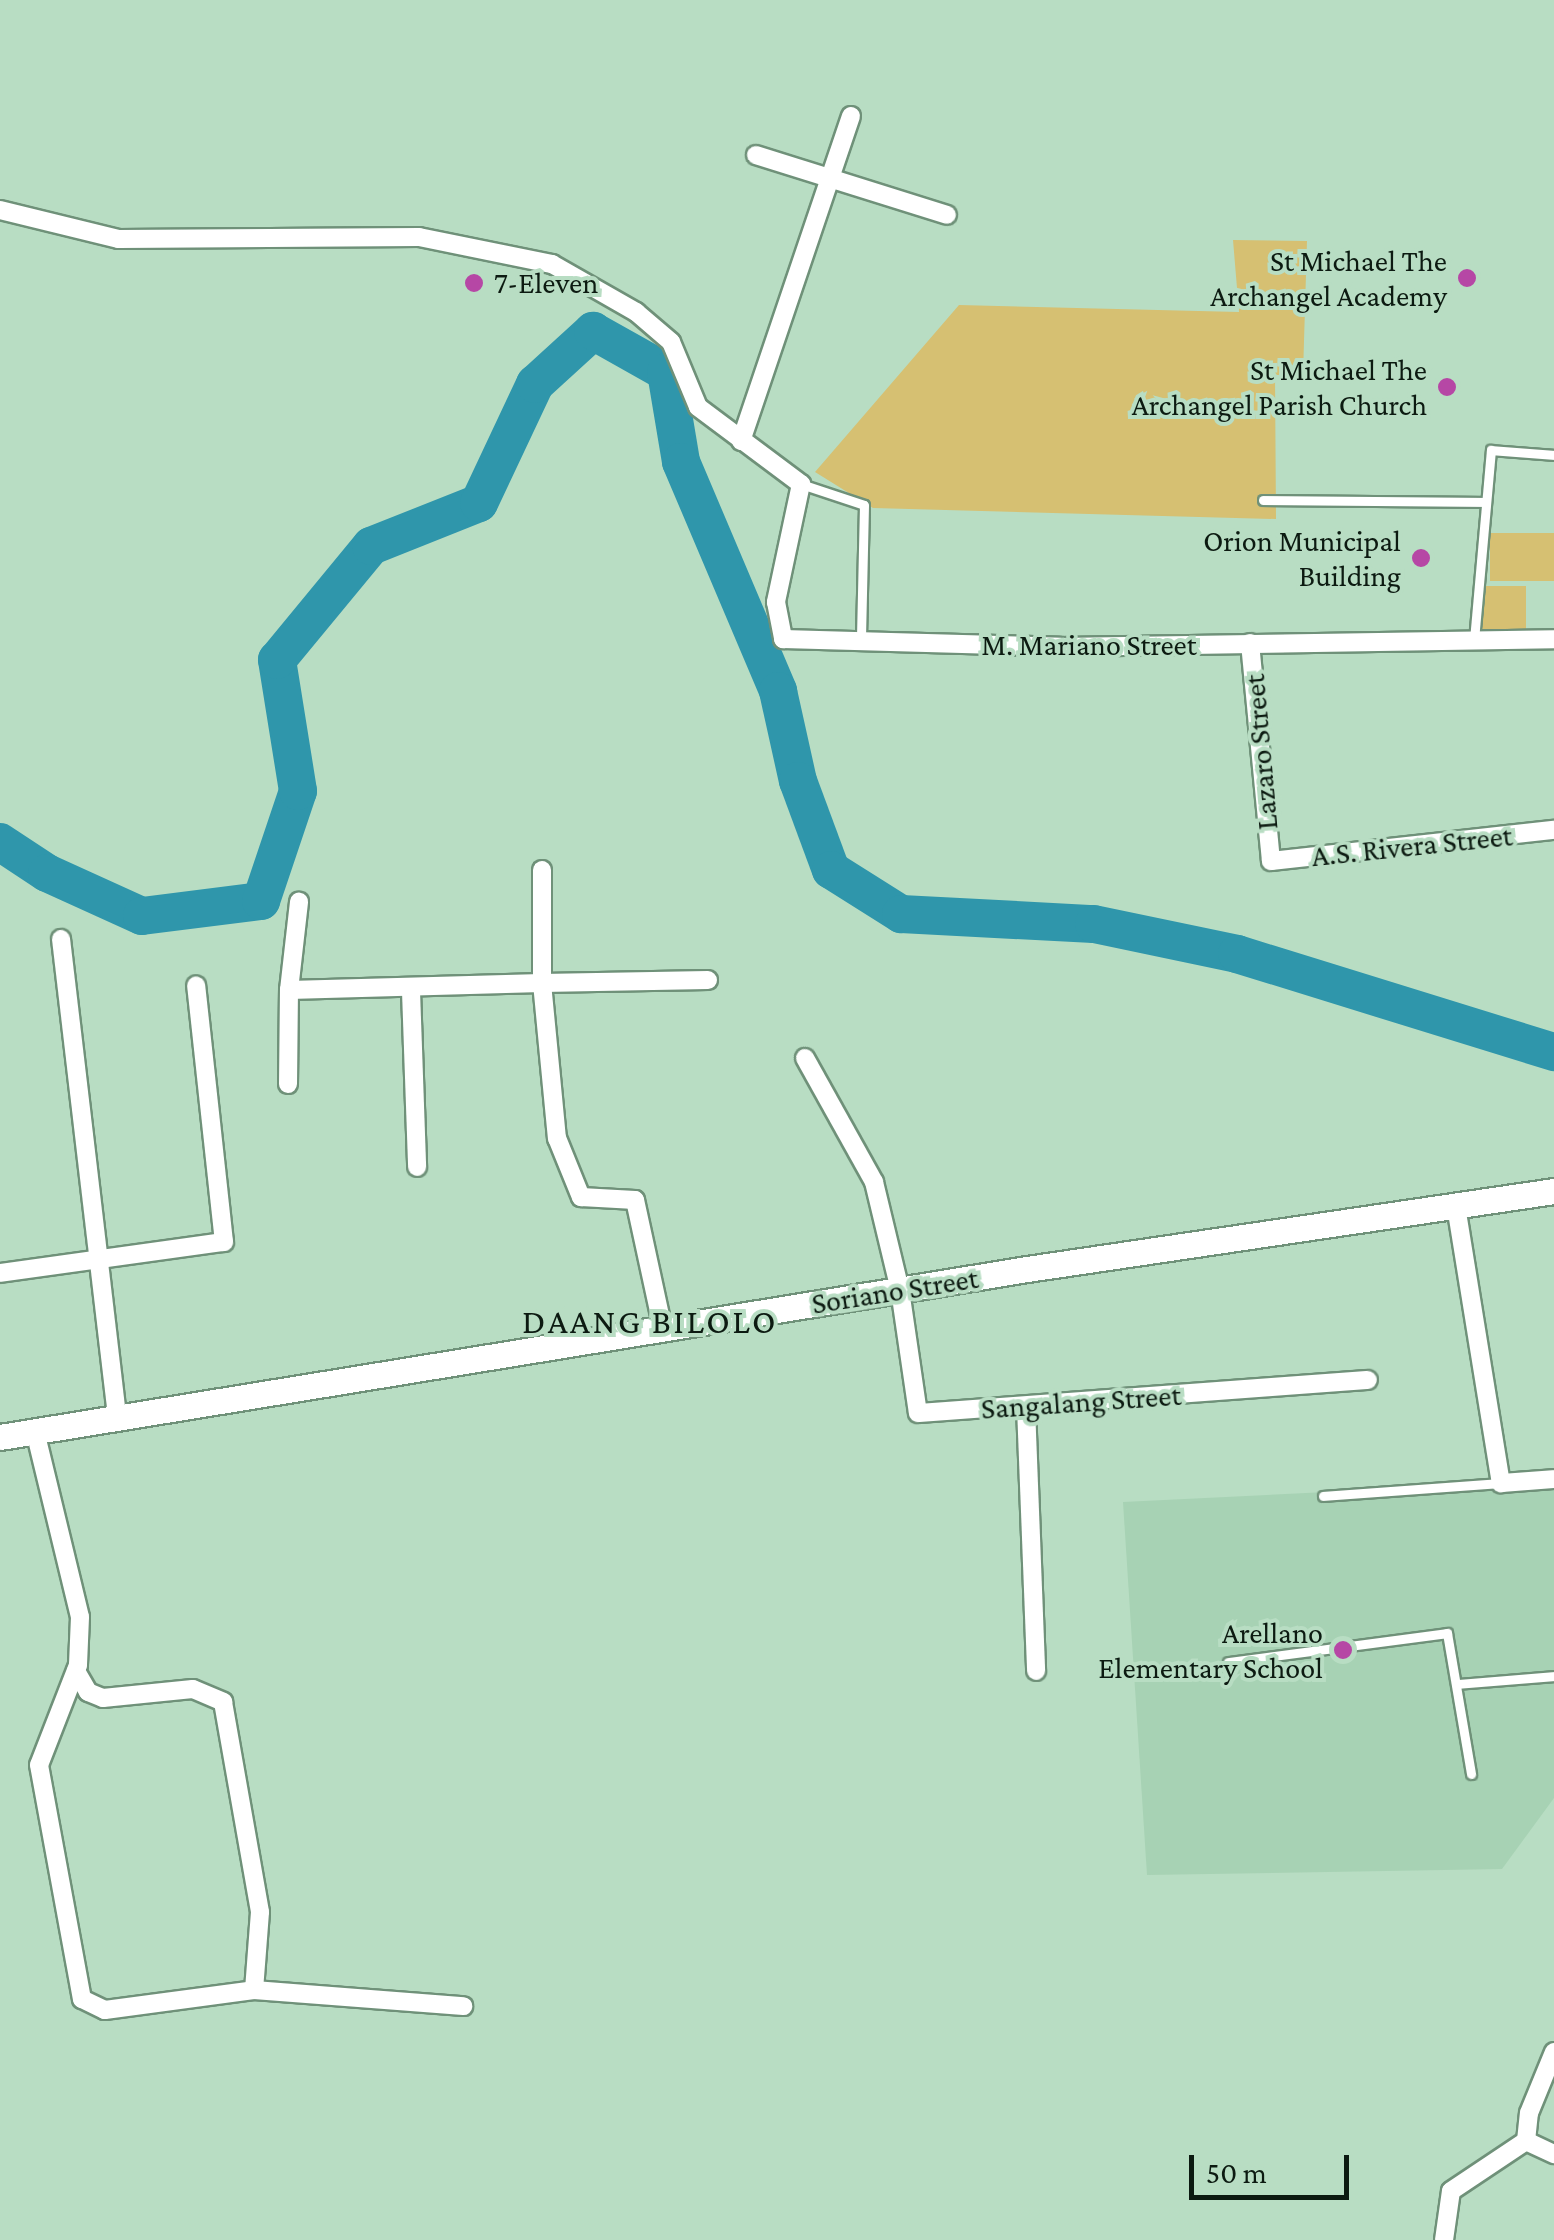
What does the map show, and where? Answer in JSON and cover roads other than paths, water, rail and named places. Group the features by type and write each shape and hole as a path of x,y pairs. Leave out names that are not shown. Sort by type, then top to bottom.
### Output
{"main road":[{"name":"Soriano Street","path":"0,1437 900,1290 1554,1191"}],"street":[{"path":"741,441 850,116"},
{"path":"756,155 947,215"},
{"path":"0,210 120,239 420,237 552,264 636,312 671,342 698,408 801,484"},
{"name":"M. Mariano Street","path":"801,484 776,602 783,639 861,644 1554,639"},
{"name":"Lazaro Street","path":"1250,643 1271,861"},
{"name":"A.S. Rivera Street","path":"1271,861 1554,830"},
{"path":"542,870 542,983 557,1138 581,1197 635,1200 663,1328"},
{"path":"288,1084 289,990 300,902"},
{"path":"61,939 103,1258 116,1418"},
{"path":"289,990 411,991 542,983 708,980"},
{"path":"0,1273 224,1242 196,986"},
{"path":"411,991 416,1167"},
{"path":"805,1058 874,1182 900,1290"},
{"path":"1456,1206 1501,1483 1554,1480"},
{"name":"Sangalang Street","path":"900,1290 918,1412 1368,1380"},
{"path":"1026,1407 1036,1671"},
{"path":"34,1432 80,1617 76,1672 39,1765 79,1994 105,2010 254,1990 463,2006"},
{"path":"76,1672 88,1692 103,1698 194,1689 223,1702 260,1912 254,1990"},
{"path":"1526,2141 1529,2113 1554,2052"},
{"path":"1526,2141 1554,2154"},
{"path":"1444,2240 1451,2191 1526,2141"}],"lane":[{"path":"1474,640 1491,450 1554,454"},
{"path":"801,484 864,505 861,644"},
{"path":"1263,500 1486,502"},
{"path":"1323,1496 1501,1483"},
{"path":"1228,1662 1448,1633 1471,1774"},
{"path":"1457,1684 1554,1676"}],"waterway":[{"path":"0,842 47,873 142,916 261,901 298,791 277,660 371,546 479,503 535,384 593,331 666,372 681,462 778,691 798,781 831,870 901,914 1094,924 1237,954 1554,1052"}],"place":[{"name":"St Michael The Archangel Academy","path":"1467,278"},
{"name":"7-Eleven","path":"474,283"},
{"name":"St Michael The Archangel Parish Church","path":"1447,387"},
{"name":"Orion Municipal Building","path":"1421,558"},
{"name":"Arellano Elementary School","path":"1343,1650"}],"district":[{"name":"DAANG BILOLO","path":"650,1322"}]}
